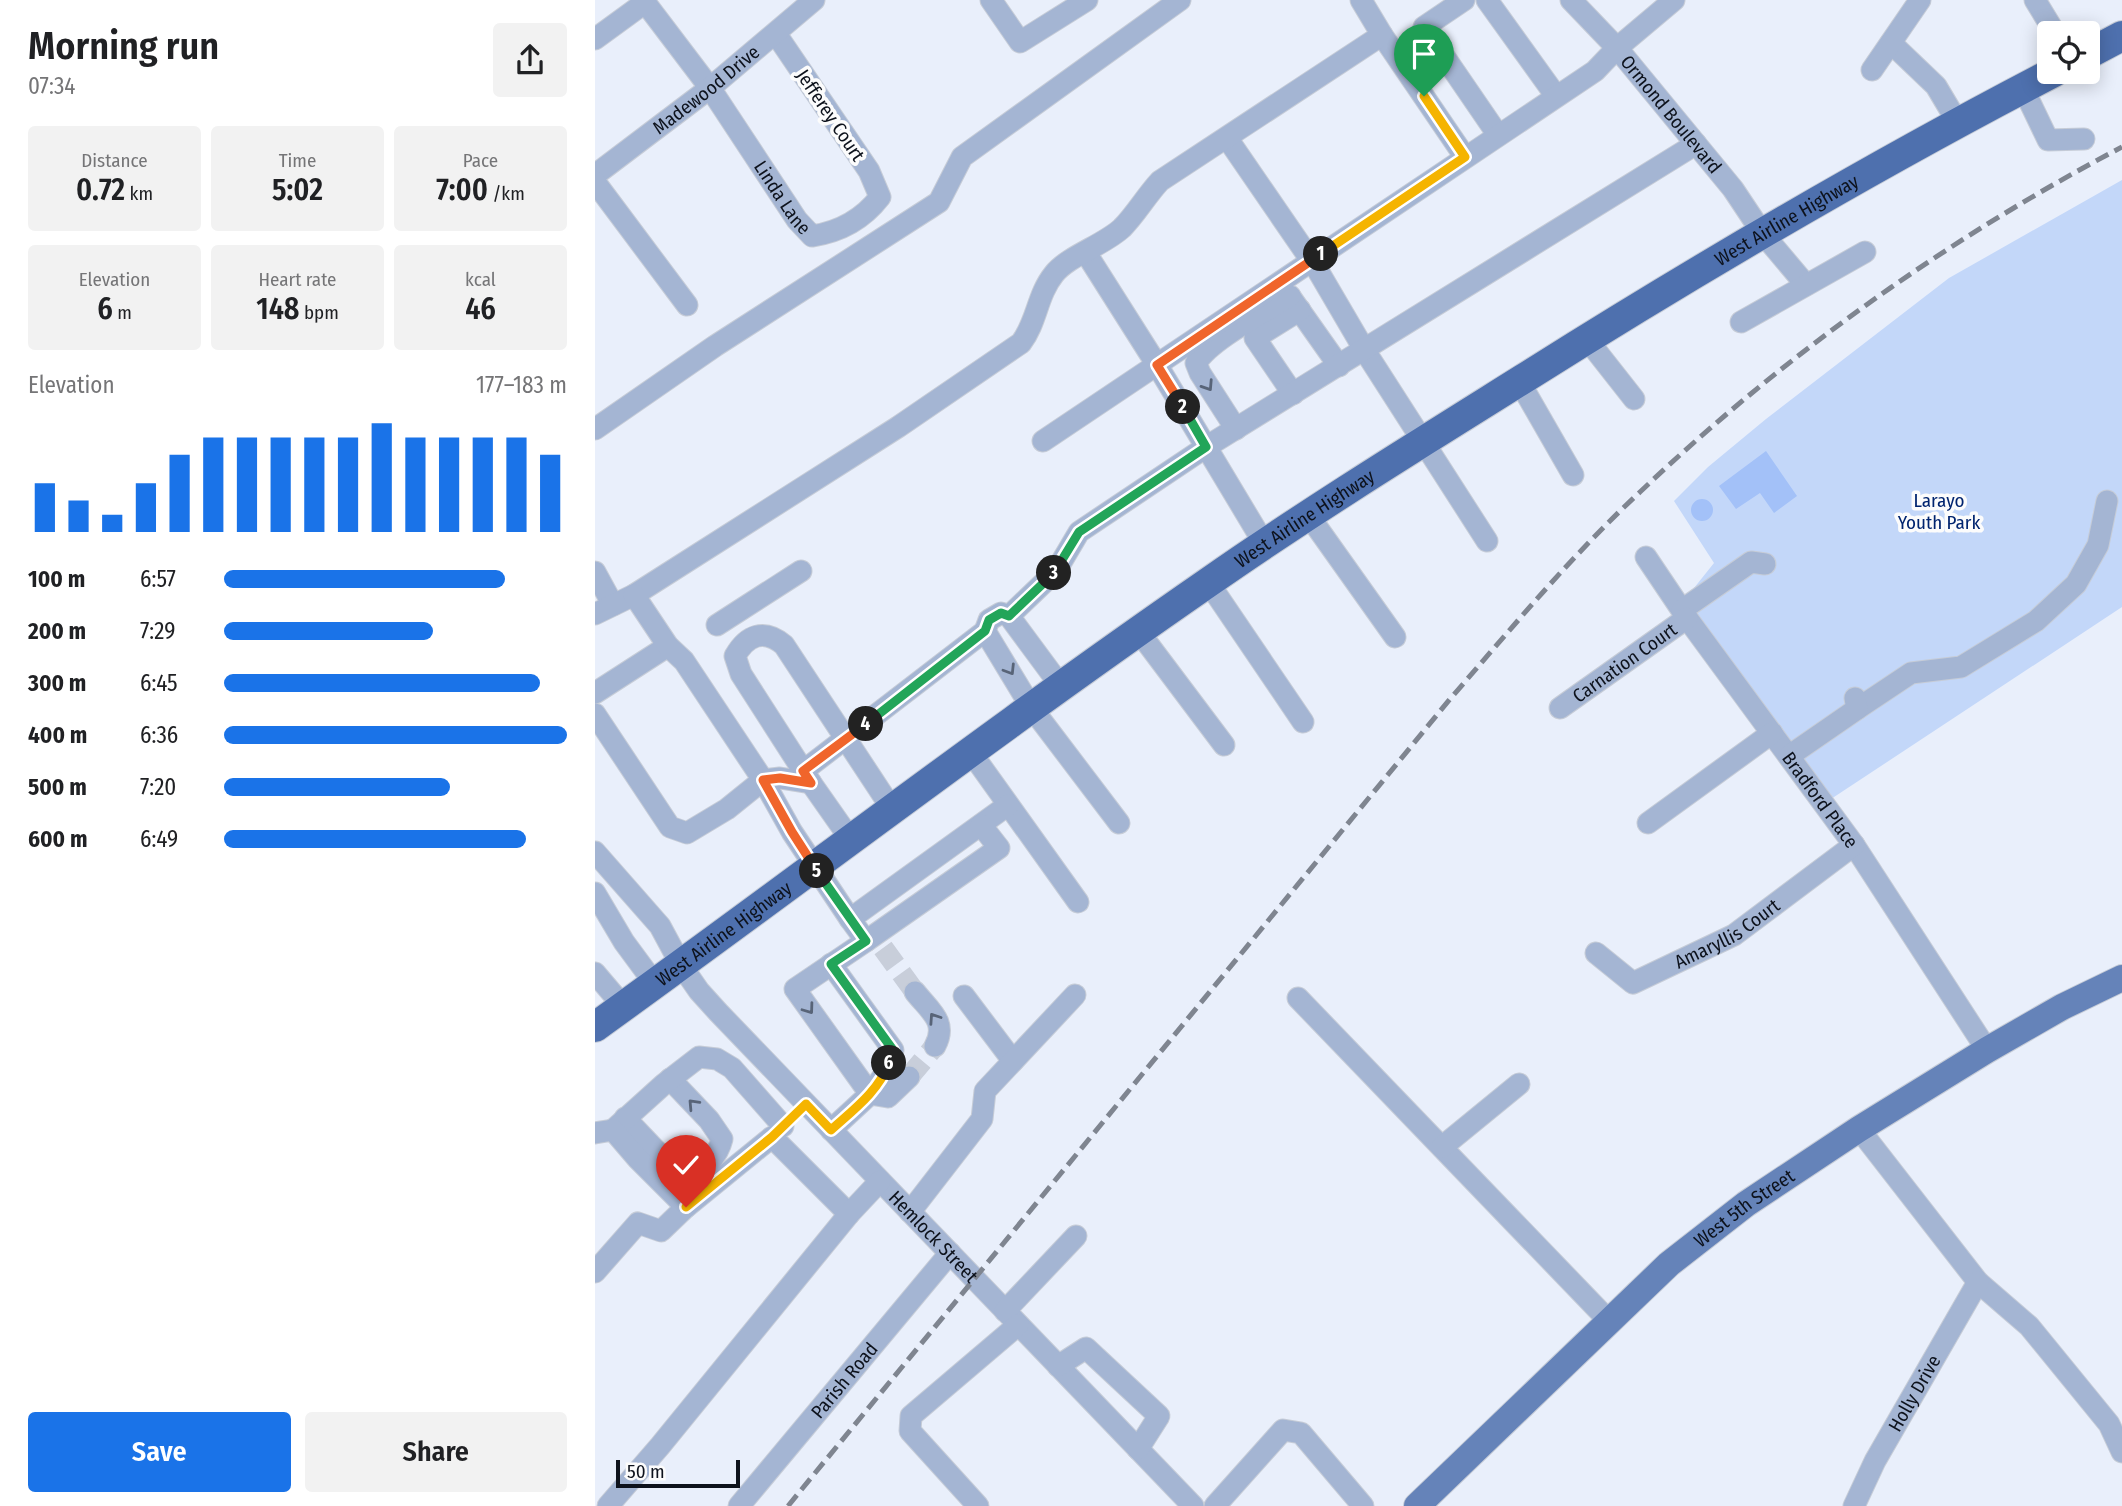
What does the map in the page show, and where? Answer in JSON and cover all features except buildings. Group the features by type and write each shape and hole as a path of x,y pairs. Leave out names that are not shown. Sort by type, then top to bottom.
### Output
{"highway":[{"path":"2100,48 2122,36"},
{"name":"West Airline Highway","path":"595,1027 1060,685 1208,582 1422,440 1586,338 1763,234 2037,81"}],"main road":[{"name":"West 5th Street","path":"1417,1506 1609,1321 1710,1231 1786,1176 1987,1050 2062,1007 2122,978"}],"street":[{"name":"Madewood Drive","path":"595,175 710,88 814,0"},
{"path":"991,0 1020,42 1087,0"},
{"path":"595,429 715,346 939,202 962,157 1181,0"},
{"path":"1360,0 1465,157"},
{"path":"1464,0 1424,27 1499,135"},
{"path":"1487,0 1556,96"},
{"name":"Ormond Boulevard","path":"1571,0 1616,48 1696,144 1733,189 1763,234 1806,285"},
{"path":"1293,394 1255,338 1290,296 1311,261 1595,71 1616,48 1674,0"},
{"path":"1872,70 1920,0"},
{"path":"2046,3 2051,21"},
{"path":"595,39 643,4 647,5 710,88"},
{"name":"Jefferey Court","path":"776,34 869,171 880,197"},
{"path":"595,572 604,610 634,595 898,427 1021,343 1030,331 1045,287 1055,272 1121,229 1144,197 1160,181 1382,35"},
{"path":"1891,43 1936,86 1958,123"},
{"name":"Linda Lane","path":"710,88 797,220 812,236 832,233 870,211 880,197"},
{"path":"2023,88 2048,140 2084,139"},
{"path":"1227,138 1311,261 1365,351 1487,541"},
{"path":"1009,616 1056,571 1079,532 1206,447 1696,144"},
{"path":"595,183 687,305"},
{"path":"1741,322 1865,252"},
{"path":"1086,253 1265,545"},
{"path":"1043,441 1157,365 1290,296"},
{"path":"1290,296 1339,366"},
{"path":"1236,429 1196,363 1202,354 1218,342 1290,296"},
{"path":"1586,338 1634,399"},
{"path":"1519,381 1573,475"},
{"path":"1789,756 1821,727 1856,703 1911,673 1961,667 2036,621 2076,584 2098,545 2108,501"},
{"path":"1309,516 1395,637"},
{"name":"Bradford Place","path":"1646,557 1684,614 1854,845 1987,1050"},
{"name":"Carnation Court","path":"1560,708 1726,585 1751,562 1765,564"},
{"path":"717,625 801,571"},
{"path":"1208,582 1303,722"},
{"path":"634,595 668,646 684,660 763,780 814,867 850,919 874,945"},
{"path":"763,780 807,777 846,740 985,631 989,620 1001,613 1009,616 1060,685"},
{"path":"985,631 1031,707 1119,824"},
{"path":"1139,632 1224,745"},
{"path":"851,840 741,674 735,656 742,644 760,635 773,636 784,645 892,809"},
{"path":"595,693 668,646"},
{"path":"595,714 670,827 687,833 727,809 780,766 788,746"},
{"path":"1648,823 1772,733"},
{"path":"970,751 1078,902"},
{"path":"850,919 1008,805"},
{"path":"909,1077 888,1097 870,1094 795,989 831,964 874,945 999,848 981,825"},
{"name":"Amaryllis Court","path":"1597,953 1633,984 1734,935 1854,845"},
{"name":"Hemlock Street","path":"595,852 660,926 681,965 712,1005 1193,1506"},
{"path":"595,893 624,942 655,984"},
{"path":"831,964 893,1050 884,1075 870,1094 831,1130"},
{"path":"595,973 623,1006"},
{"path":"915,992 940,1025 942,1034 935,1046"},
{"path":"910,1212 982,1119 985,1091 1075,995"},
{"path":"964,996 1013,1061"},
{"path":"1298,998 1609,1321"},
{"path":"611,1127 699,1057 716,1059 732,1068 778,1132 849,1214"},
{"path":"611,1127 685,1181 692,1178 719,1153 722,1139 709,1120 670,1079"},
{"path":"1443,1147 1519,1084"},
{"path":"595,1272 639,1223 661,1231 686,1207 778,1132 806,1104"},
{"path":"611,1127 686,1207"},
{"path":"1859,1129 1978,1282 2029,1326 2109,1424 2122,1452"},
{"path":"608,1506 849,1214 880,1181"},
{"path":"978,1506 910,1431 911,1416 1012,1318 1076,1236"},
{"name":"Parish Road","path":"739,1506 950,1253"},
{"name":"Holly Drive","path":"1854,1506 1875,1461 1978,1282"},
{"path":"1058,1366 1086,1348 1159,1416 1138,1449"},
{"path":"1215,1506 1283,1430 1301,1433 1363,1506"}],"green space":[{"name":"Larayo Youth Park","path":"2122,180 2122,607 1831,799 1686,598 1714,563 1674,501 1708,467 1766,419 1949,278"}],"shaded area":[{"path":"1766,451 1797,496 1774,513 1760,493 1736,509 1719,486"},
{"path":"1702,499 1710,502 1713,510 1710,518 1702,521 1694,518 1691,510 1694,502"}],"tunnel":[{"path":"883,948 915,992"},
{"path":"909,1077 935,1046"}],"railway":[{"path":"788,1506 1450,699 1590,542 1695,442 1809,347 1930,261 1993,221 2122,147"}],"route":[{"path":"686,1207 772,1137 806,1104 831,1130 870,1094 884,1075 893,1050 831,964 866,941 814,867 763,780 780,778 811,783 803,771 985,631 989,620 1001,613 1009,616 1056,571 1079,532 1206,447 1157,365 1465,157 1424,96"}]}
